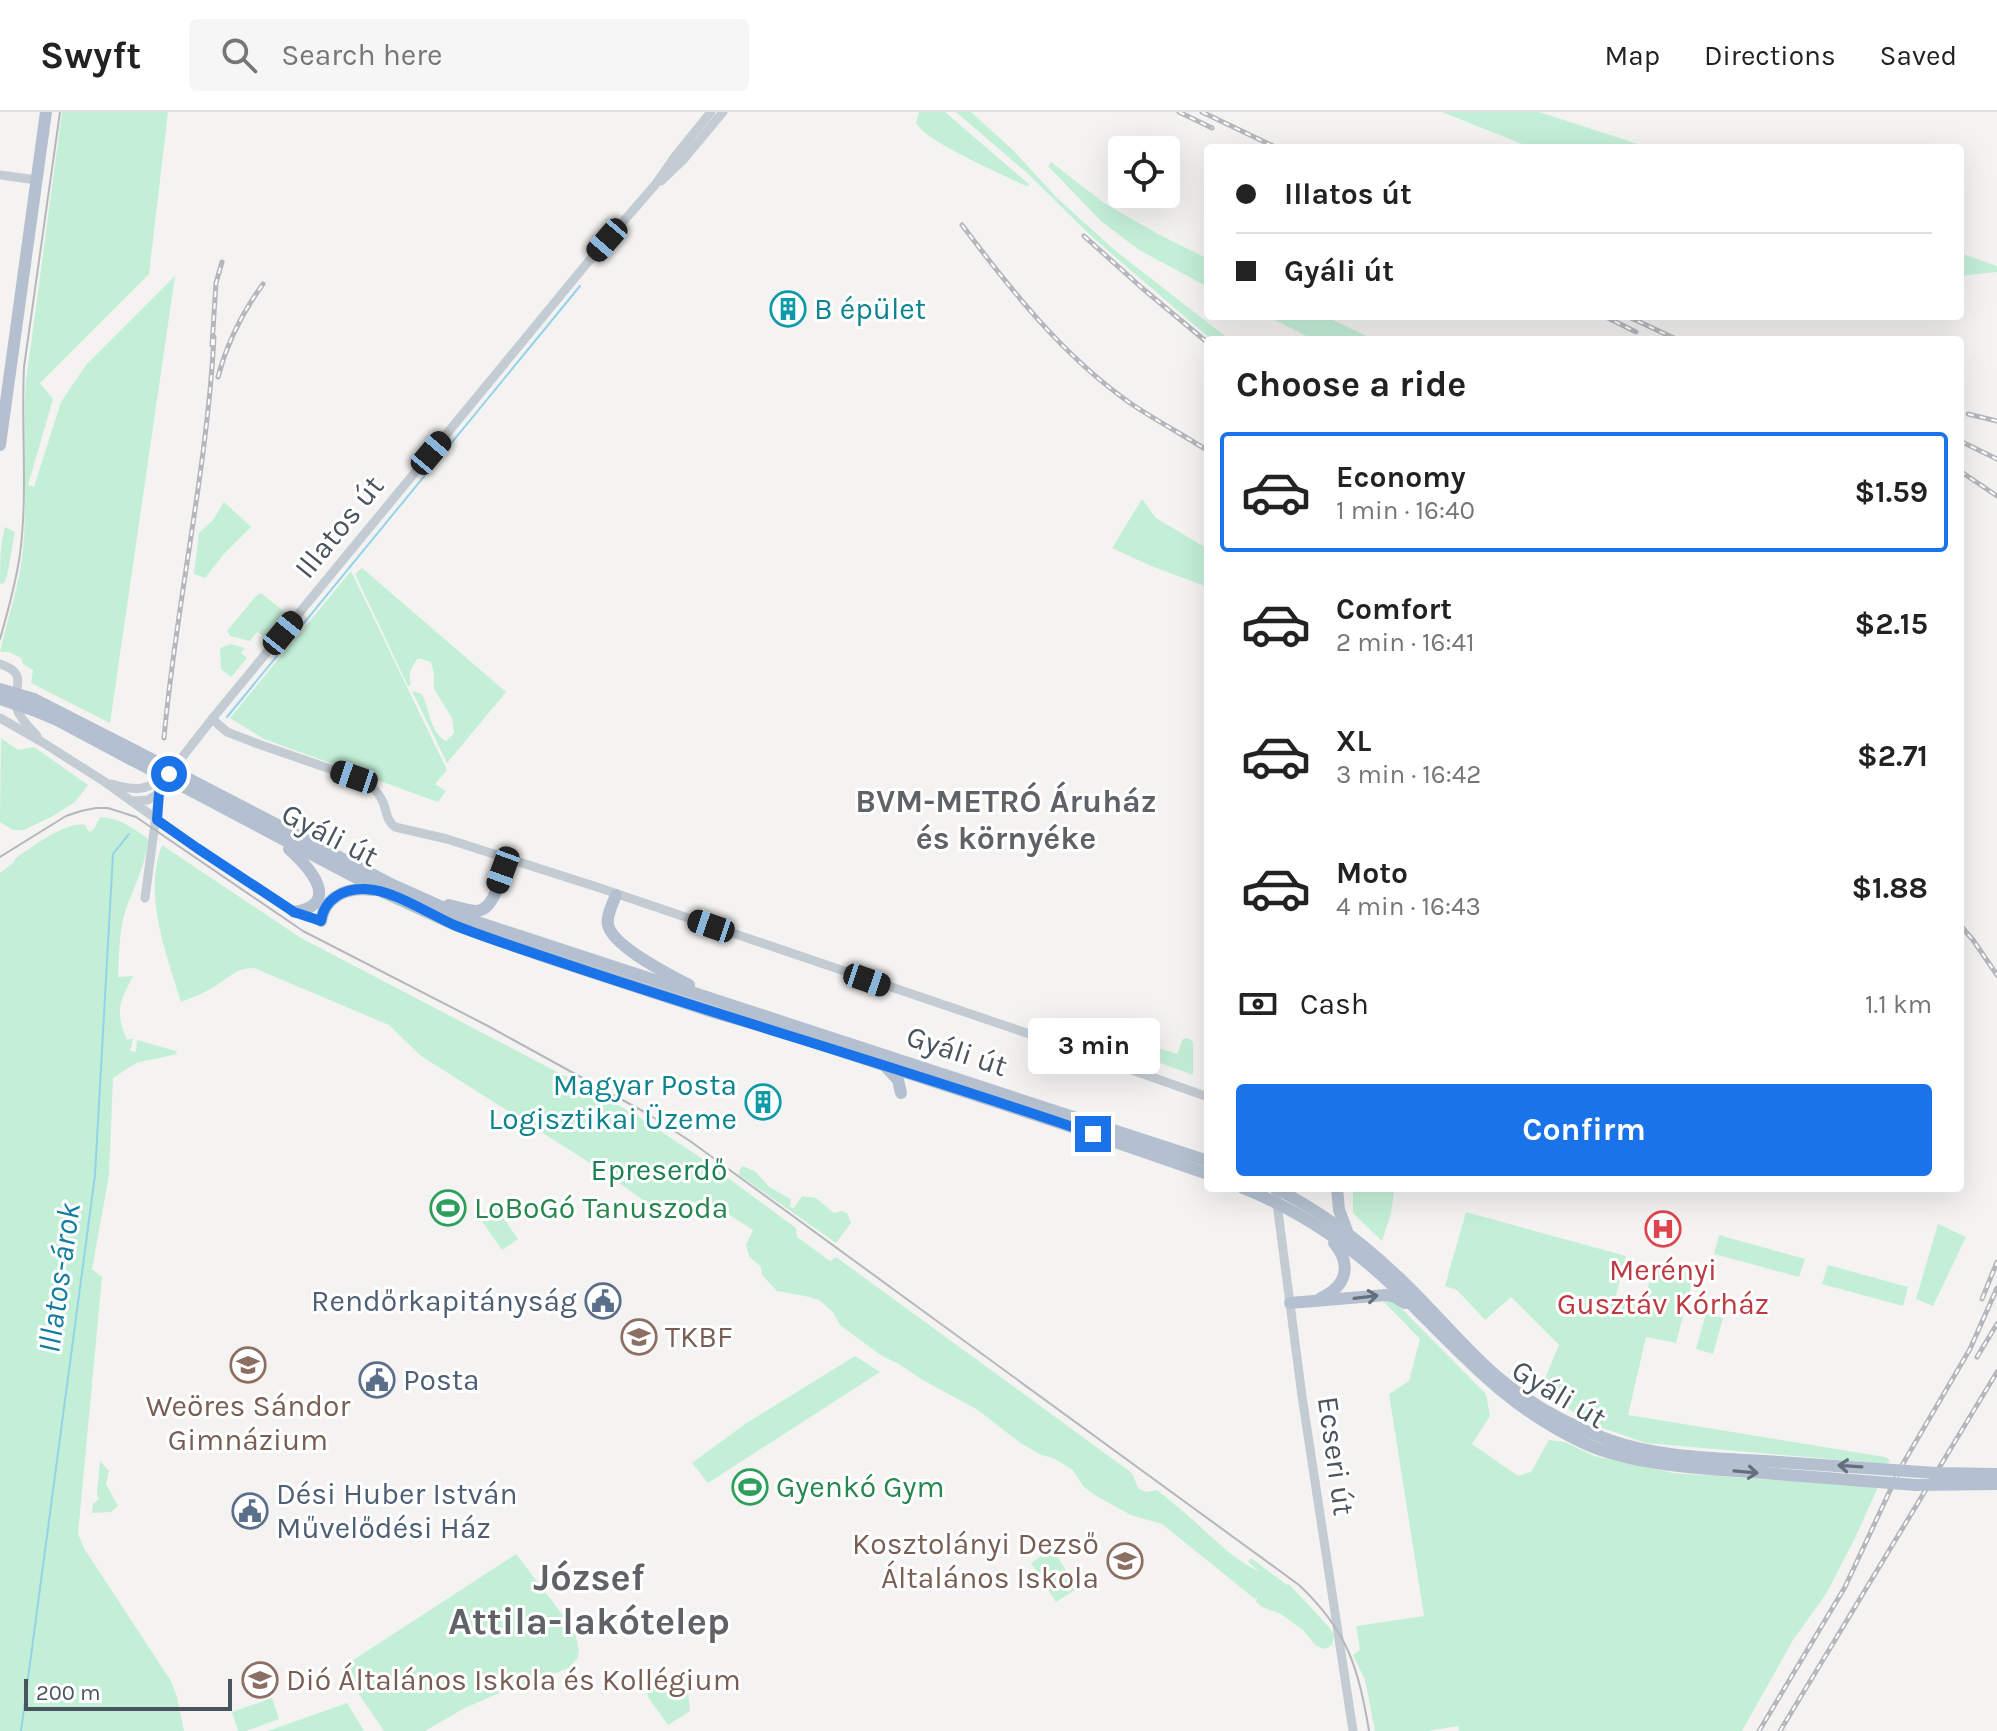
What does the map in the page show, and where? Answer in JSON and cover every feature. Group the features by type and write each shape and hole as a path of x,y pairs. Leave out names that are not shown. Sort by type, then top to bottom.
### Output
{"main road":[{"path":"1,437 46,112"},
{"path":"0,689 33,705"},
{"path":"0,699 33,705"},
{"name":"Gyáli út","path":"33,705 57,720 134,755 431,903 495,929 1204,1160"},
{"name":"Gyáli út","path":"189,784 271,834 453,924 1204,1173"},
{"path":"271,834 304,863 318,884 316,902 308,909 294,912"},
{"path":"431,903 474,911 486,909 492,902 509,860"},
{"path":"321,921 322,911 341,893 359,889 383,892"},
{"path":"616,895 608,925 617,939 653,966 704,997"},
{"path":"883,1065 898,1080 901,1093 911,1084 931,1081"},
{"name":"Gyáli út","path":"1252,1192 1313,1223 1367,1263 1469,1364 1507,1397 1587,1444 1636,1459 1778,1468 1997,1474"},
{"name":"Gyáli út","path":"1282,1192 1348,1233 1398,1276 1492,1373 1517,1393 1559,1419 1610,1440 1653,1452 1916,1485 1997,1484"},
{"path":"1337,1192 1339,1210 1348,1233"},
{"path":"1313,1223 1342,1252 1345,1265 1337,1287 1314,1301"},
{"path":"1290,1303 1386,1295 1415,1309"}],"street":[{"name":"Illatos út","path":"145,898 159,793 169,774 588,262 655,185 711,112"},
{"name":"Illatos út","path":"655,185 684,159 723,112"},
{"path":"0,175 37,180"},
{"path":"0,664 17,675 17,710 42,742"},
{"path":"0,718 105,782 294,912 321,921"},
{"name":"Gyáli út","path":"212,719 227,732 365,781 375,788 390,824 395,827 439,836 1204,1096"},
{"path":"105,782 138,789 153,785 169,774"},
{"path":"131,801 148,800 159,793"},
{"name":"Ecseri út","path":"1275,1192 1353,1731"}],"green space":[{"path":"62,112 168,112 149,274 40,383 53,399 28,485 34,487 61,402 86,365 175,276 110,723 31,683 33,670 23,664 21,658 9,652 0,652 17,588 23,549 26,381"},
{"path":"919,112 945,112 1030,185 1026,186 984,166 934,139 916,123"},
{"path":"956,112 971,112 1014,151 1058,199 1117,252 1225,336 1206,335 1091,236 1026,172"},
{"path":"1442,112 1539,112 1638,144 1522,144"},
{"path":"1051,162 1108,208 1204,257 1204,285 1139,250 1101,221 1048,166"},
{"path":"1964,254 1997,266 1997,272 1964,276"},
{"path":"1275,320 1332,320 1366,336 1306,336"},
{"path":"1142,499 1156,518 1204,547 1204,586 1151,566 1112,548"},
{"path":"224,502 251,527 205,578 194,574 199,533 213,520"},
{"path":"5,527 15,532 7,576 0,584 1,547"},
{"path":"362,568 506,692 447,763 412,691 422,694 433,727 446,741 454,733 452,718 434,689 431,662 418,658 411,670 411,685 408,686 355,574"},
{"path":"351,571 447,770 435,784 446,791 438,802 264,739 230,718"},
{"path":"261,593 286,613 266,637 257,632 250,641 230,636 227,631"},
{"path":"231,644 245,648 241,653 247,658 231,677 221,669 220,648"},
{"path":"1,738 18,750 34,747 88,785 75,802 53,816 24,830 13,830 0,822"},
{"path":"100,817 131,827 148,839 123,919 119,948 118,977 133,976 120,1007 127,1040 133,1038 130,1051 136,1052 137,1040 176,1051 177,1054 136,1063 113,1078 109,1175 92,1269 102,1277 78,1534 85,1550 171,1681 184,1731 0,1731 0,873 49,836 77,825 85,825 89,832"},
{"name":"Epreserdő","path":"162,845 301,938 590,1089 697,1155 796,1228 797,1237 830,1261 836,1257 1132,1473 1138,1488 1146,1492 1157,1490 1241,1561 1260,1572 1248,1562 1251,1558 1289,1584 1328,1626 1334,1635 1332,1645 1325,1649 1316,1646 1303,1630 1281,1614 1262,1607 1256,1602 1258,1596 1255,1599 1162,1524 1131,1515 1096,1496 1083,1486 1073,1470 1039,1454 978,1410 882,1356 840,1325 833,1312 819,1300 777,1291 762,1275 761,1267 749,1256 746,1245 753,1230 728,1214 693,1202 650,1205 598,1168 421,1056 389,1025 254,968 237,972 181,1002 163,944 156,904 155,884"},
{"path":"1130,1039 1177,1054 1183,1039 1193,1042 1193,1075 1117,1047"},
{"path":"743,1166 756,1172 769,1187 791,1199 790,1207 794,1208 802,1196 816,1198 834,1213 847,1213 851,1223 836,1243 739,1175"},
{"path":"1353,1192 1394,1192 1391,1214 1382,1241 1353,1213"},
{"path":"495,1206 518,1239 502,1250 479,1217"},
{"path":"1466,1212 1626,1256 1615,1300 1642,1306 1655,1264 1694,1275 1676,1343 1646,1337 1628,1415 1890,1460 1887,1464 1646,1443 1585,1422 1551,1394 1545,1378 1559,1345 1511,1297 1485,1320 1457,1290 1445,1286"},
{"path":"1938,1224 1966,1237 1933,1306 1916,1299"},
{"path":"1719,1235 1805,1259 1799,1277 1714,1254"},
{"path":"1828,1265 1908,1287 1903,1306 1822,1284"},
{"path":"1382,1300 1396,1303 1486,1394 1490,1416 1472,1444 1518,1476 1531,1472 1549,1440 1565,1442 1594,1456 1673,1473 1878,1487 1826,1594 1793,1640 1742,1731 1459,1731 1458,1726 1428,1731 1375,1731 1365,1680 1353,1655 1360,1650 1356,1626 1424,1616 1389,1394 1409,1381 1420,1339"},
{"path":"1706,1313 1723,1318 1713,1354 1696,1349"},
{"path":"855,1356 880,1372 708,1483 692,1463 745,1424"},
{"path":"100,1461 109,1471 106,1484 118,1506 111,1512 92,1513 93,1504 99,1499"},
{"path":"1052,1549 1078,1588 1056,1602 1031,1563"},
{"path":"516,1554 575,1631 579,1651 577,1659 569,1668 497,1694 425,1731 384,1731 341,1668"},
{"path":"690,1679 690,1711 668,1725 648,1697 645,1686"},
{"path":"272,1698 279,1719 238,1731 232,1712"},
{"path":"347,1703 364,1731 268,1731"}],"waterway":[{"name":"Illatos-árok","path":"227,717 580,286"},
{"name":"Illatos-árok","path":"21,1731 95,1175 113,854 129,834"}],"tram line":[{"path":"0,639 20,554 24,508 24,367 60,112"},
{"path":"0,857 66,816 81,811 108,808 136,817 303,931 488,1026 648,1114 690,1141 1299,1585 1340,1634 1361,1688 1369,1731"}],"railway":[{"path":"1179,112 1212,128"},
{"path":"1202,112 1269,144"},
{"path":"962,225 1019,297 1082,364 1130,403 1204,449"},
{"path":"1084,236 1204,340"},
{"path":"212,345 216,283 222,262"},
{"path":"218,377 236,329 263,284"},
{"path":"1612,320 1636,332"},
{"path":"1636,320 1670,336"},
{"path":"164,738 205,437 214,337"},
{"path":"1968,414 1997,421"},
{"path":"1964,443 1997,459"},
{"path":"1964,474 1997,496"},
{"path":"1964,930 1997,975"},
{"path":"1982,1299 1997,1262"},
{"path":"1759,1731 1845,1587 1901,1467 1970,1349 1997,1288"},
{"path":"1977,1357 1997,1324"},
{"path":"1780,1731 1997,1372"}],"place":[{"name":"B épület","path":"788,309"},
{"name":"Magyar Posta Logisztikai Üzeme","path":"763,1102"},
{"name":"LoBoGó Tanuszoda","path":"448,1208"},
{"name":"Merényi Gusztáv Kórház","path":"1663,1229"},
{"name":"Rendőrkapitányság","path":"603,1301"},
{"name":"TKBF","path":"639,1337"},
{"name":"Weöres Sándor Gimnázium","path":"248,1365"},
{"name":"Posta","path":"377,1380"},
{"name":"Gyenkó Gym","path":"750,1487"},
{"name":"Dési Huber István Művelődési Ház","path":"250,1511"},
{"name":"Kosztolányi Dezső Általános Iskola","path":"1125,1561"},
{"name":"Dió Általános Iskola és Kollégium","path":"260,1680"}],"district":[{"name":"BVM-METRÓ Áruház és környéke","path":"1006,820"},
{"name":"József Attila-lakótelep","path":"589,1599"}],"route":[{"path":"169,774 159,793 157,820 302,916 321,921 326,906 350,889 383,892 453,924 543,956 1093,1134"}]}
